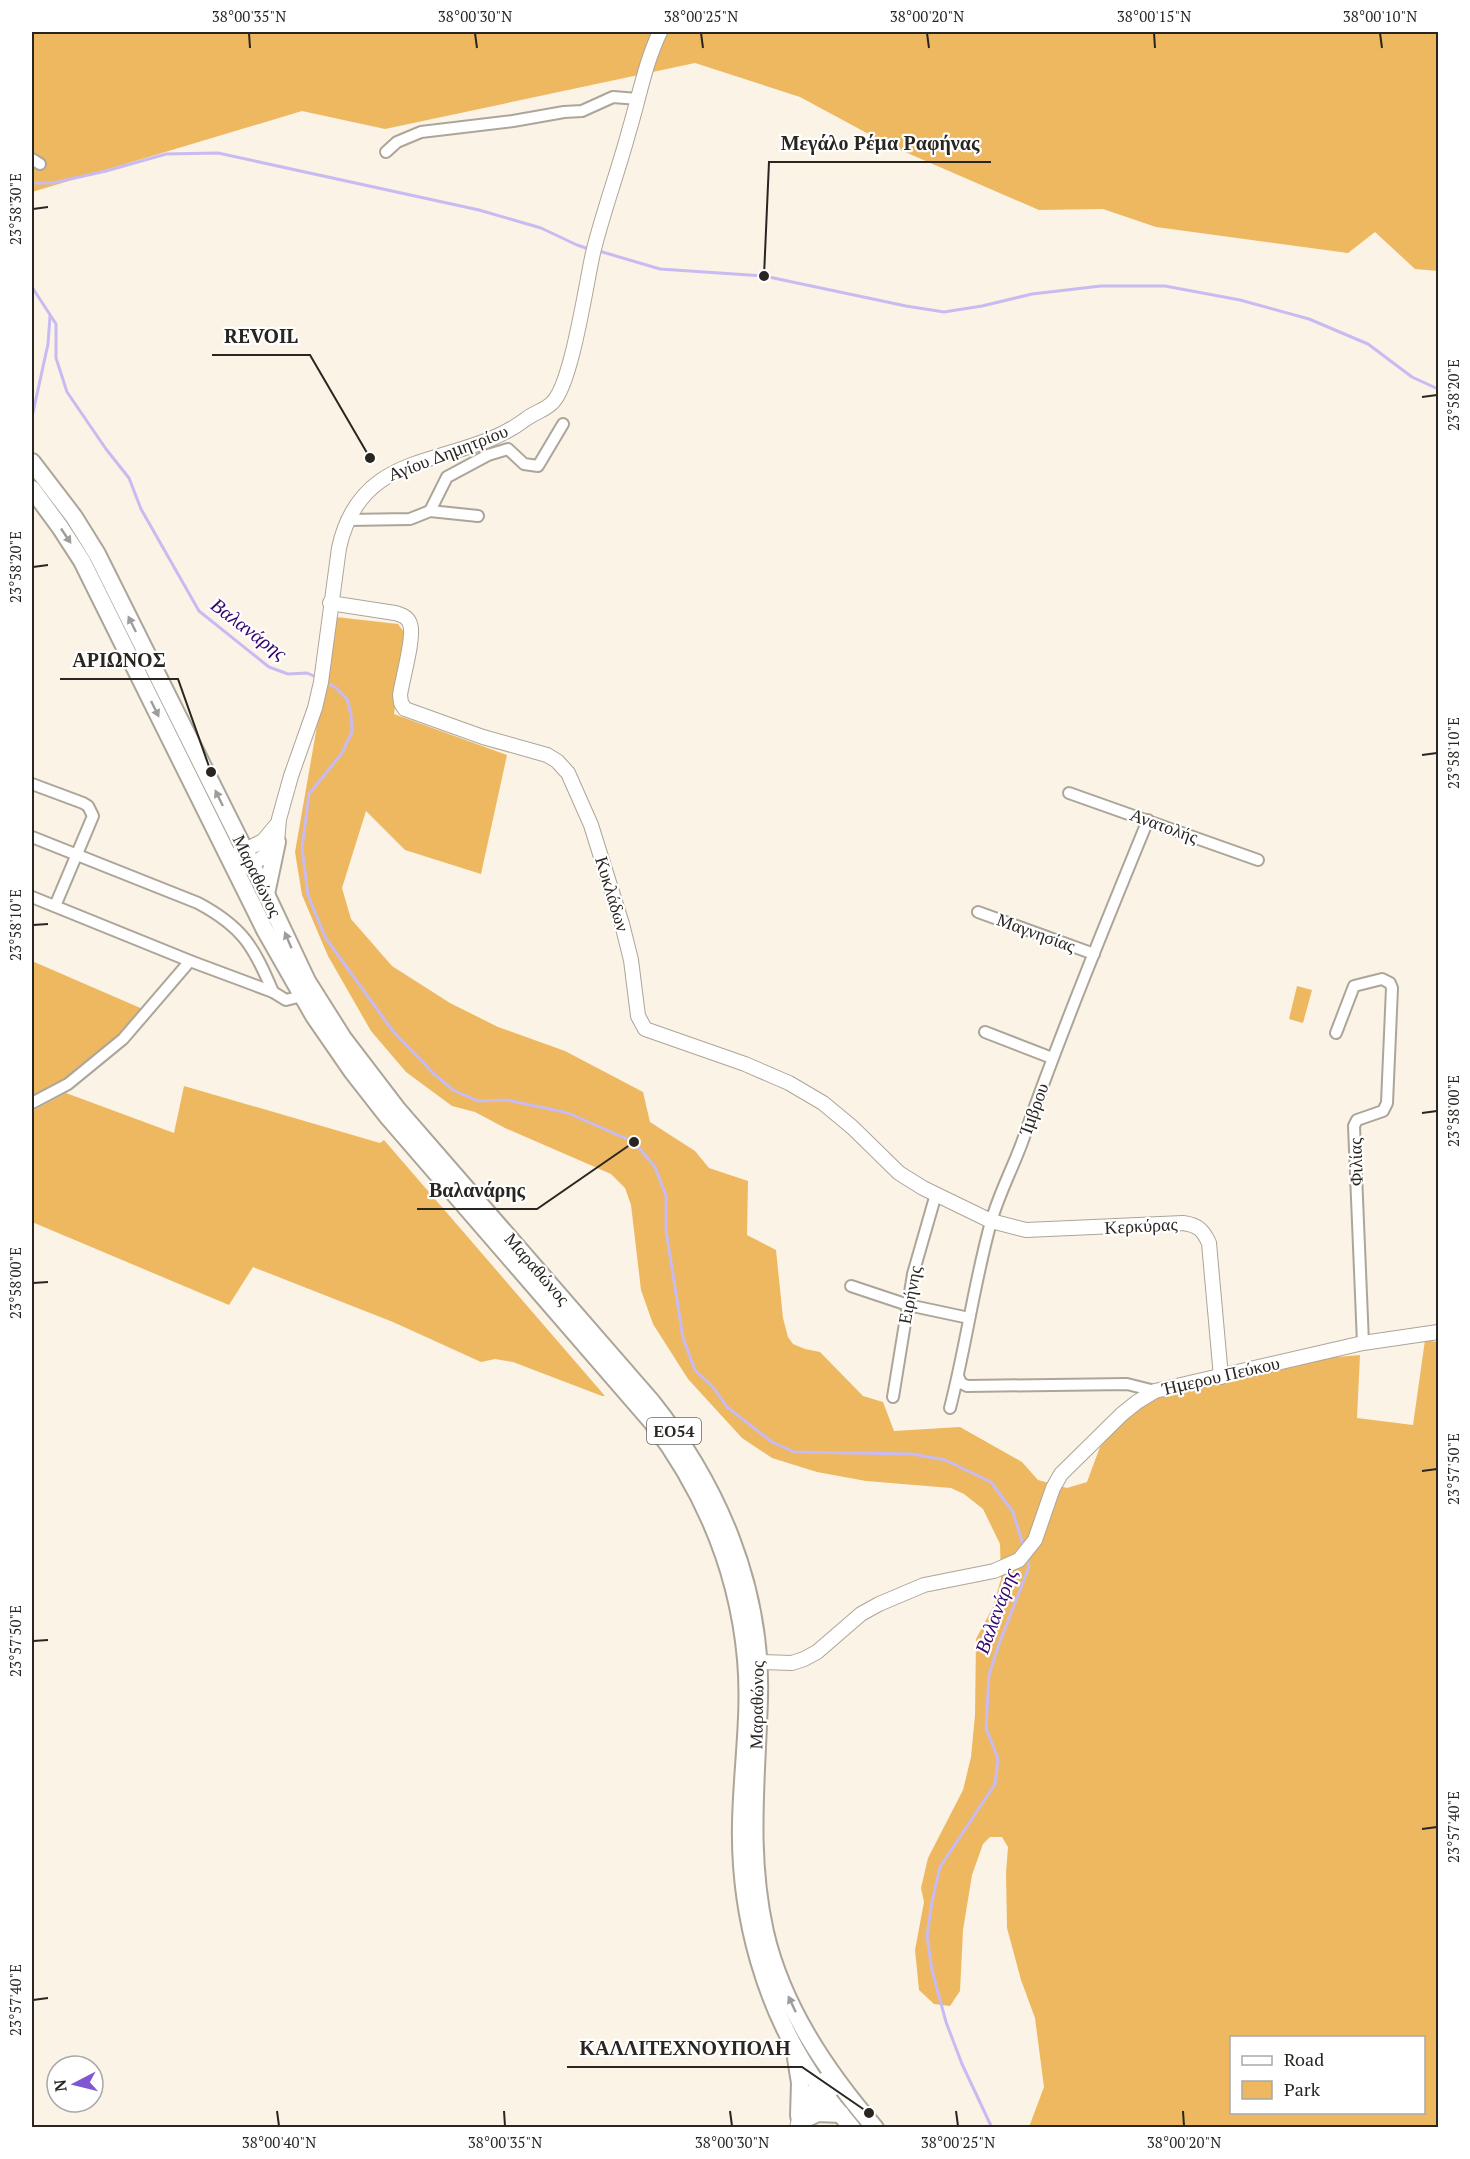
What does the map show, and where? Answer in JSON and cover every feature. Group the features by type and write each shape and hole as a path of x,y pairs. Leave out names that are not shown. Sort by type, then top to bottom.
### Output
{"main road":[{"name":"Μαραθώνος","path":"32,462 68,509 97,554 308,981 362,1064 398,1110 651,1401 691,1456 719,1508 736,1553 751,1607 758,1662 759,1696 753,1826 755,1866 762,1917 772,1955 807,2034 835,2079 875,2127"},
{"name":"Μαραθώνος","path":"32,489 60,526 82,561 265,930 302,996 352,1071 388,1117 652,1422 685,1469 708,1514 731,1577 739,1609 746,1661 747,1696 741,1826 747,1897 760,1961 771,2001 793,2042 821,2090 852,2127"},
{"path":"266,894 276,842"},
{"path":"793,2042 800,2080 799,2123 818,2113 841,2114"}],"street":[{"name":"Αγίου Δημητρίου","path":"232,864 248,857 265,856 276,842 279,819 323,670 339,548 348,520 367,491 381,480 408,467 504,434 552,404 563,386 597,239 660,32"},
{"path":"386,152 397,142 421,132 582,111 614,97 638,99"},
{"path":"430,511 447,477 488,455 508,449 524,464 538,466 563,424"},
{"path":"348,520 410,519 430,511 478,516"},
{"name":"Κυκλάδων","path":"330,603 395,613 409,621 411,636 400,695 405,709 483,737 547,755 557,761 568,773 591,825 622,924 631,960 638,1016 645,1029 745,1064 789,1083 822,1102 852,1127 899,1173 936,1194"},
{"path":"32,784 88,806 93,816 56,906"},
{"name":"Ανατολής","path":"1069,793 1258,860"},
{"name":"Αγίου Δημητρίου","path":"248,857 275,828 279,819"},
{"name":"Ίμβρου","path":"950,1408 991,1221 1052,1058 1148,820"},
{"path":"32,837 198,903 220,915 233,925 249,943 273,992"},
{"path":"32,897 273,992 286,1000 302,996"},
{"name":"Μαγνησίας","path":"978,912 1094,954"},
{"path":"32,1103 68,1084 123,1039 190,961"},
{"name":"Φιλίας","path":"1336,1033 1354,986 1382,980 1390,983 1392,988 1387,1103 1383,1111 1357,1120 1354,1126 1363,1343"},
{"path":"985,1032 1052,1058"},
{"name":"Κερκύρας","path":"936,1194 991,1221 1026,1230 1183,1223 1193,1224 1200,1228 1207,1238 1211,1253 1221,1377"},
{"name":"Ειρήνης","path":"893,1397 918,1256 936,1194"},
{"path":"851,1286 908,1305 969,1318"},
{"name":"Ήμερου Πεύκου","path":"758,1662 792,1663 804,1659 824,1646 861,1614 879,1604 924,1585 1001,1569 1019,1560 1032,1546 1038,1535 1053,1488 1062,1474 1122,1414 1155,1391 1363,1343 1438,1332"},
{"path":"958,1376 961,1383 967,1386 1127,1384 1155,1391"},
{"path":"799,2123 805,2100 835,2079"}],"green space":[{"path":"32,32 1438,32 1438,271 1415,269 1375,232 1348,253 1156,227 1103,209 1039,210 889,145 800,97 695,63 385,129 302,111 32,192"},
{"path":"336,617 398,624 404,632 405,644 394,714 507,755 481,874 405,850 366,811 342,888 351,919 392,966 450,1003 498,1027 565,1051 643,1092 650,1122 695,1151 709,1168 748,1181 747,1235 776,1250 783,1318 788,1337 793,1344 820,1352 863,1396 883,1402 894,1431 960,1427 1022,1462 1038,1480 1067,1488 1087,1482 1100,1447 1123,1421 1153,1399 1303,1360 1360,1355 1357,1418 1413,1425 1425,1340 1438,1342 1438,2127 1029,2127 1044,2087 1035,2018 1021,1980 1007,1928 1008,1847 1002,1837 990,1837 983,1844 972,1875 963,1930 960,1991 950,2006 934,2004 919,1990 915,1950 924,1902 921,1888 928,1858 963,1790 971,1757 975,1715 976,1639 993,1607 1001,1579 1000,1544 983,1509 964,1494 951,1488 866,1481 817,1472 772,1458 742,1438 688,1379 653,1324 641,1290 631,1205 625,1188 611,1174 505,1128 475,1112 452,1106 406,1072 371,1031 328,956 302,895 295,852"},
{"path":"32,961 145,1010 124,1035 67,1082 32,1100"},
{"path":"1297,986 1312,990 1303,1023 1289,1019"},
{"path":"184,1086 380,1143 384,1140 605,1396 513,1362 495,1359 481,1362 393,1322 253,1267 229,1305 32,1222 32,1111 66,1093 174,1133"}],"waterway":[{"path":"32,183 52,183 166,154 218,153 479,210 541,228 589,249"},
{"path":"599,251 660,269 764,276 944,312 1032,294 1101,286 1165,286 1240,300 1309,319 1368,344 1412,377 1438,389"},
{"name":"Βαλανάρης","path":"32,287 56,324 56,358 67,392 129,478 141,509 199,611 269,667 288,674 307,673 316,677"},
{"path":"32,417 48,344 50,316"},
{"name":"Βαλανάρης","path":"325,682 335,687 347,699 352,732 342,753 309,794 302,848 308,895 325,937 392,1030 433,1073 453,1090 478,1101 507,1100 568,1113 634,1142 655,1167 666,1196 666,1230 683,1338 695,1370 713,1387 727,1407 772,1442 794,1452 912,1454 945,1460 991,1482 1013,1512 1024,1548"},
{"name":"Βαλανάρης","path":"992,2128 962,2064 946,2022 932,1970 927,1936 940,1867 995,1784 998,1759 986,1728 989,1675 1029,1567 1027,1558"}],"place":[{"name":"Μεγάλο Ρέμα Ραφήνας","path":"764,276"},
{"name":"REVOIL","path":"370,458"},
{"name":"ΑΡΙΩΝΟΣ","path":"211,772"},
{"name":"Βαλανάρης","path":"634,1142"},
{"name":"ΚΑΛΛΙΤΕΧΝΟΥΠΟΛΗ","path":"869,2113"}]}
